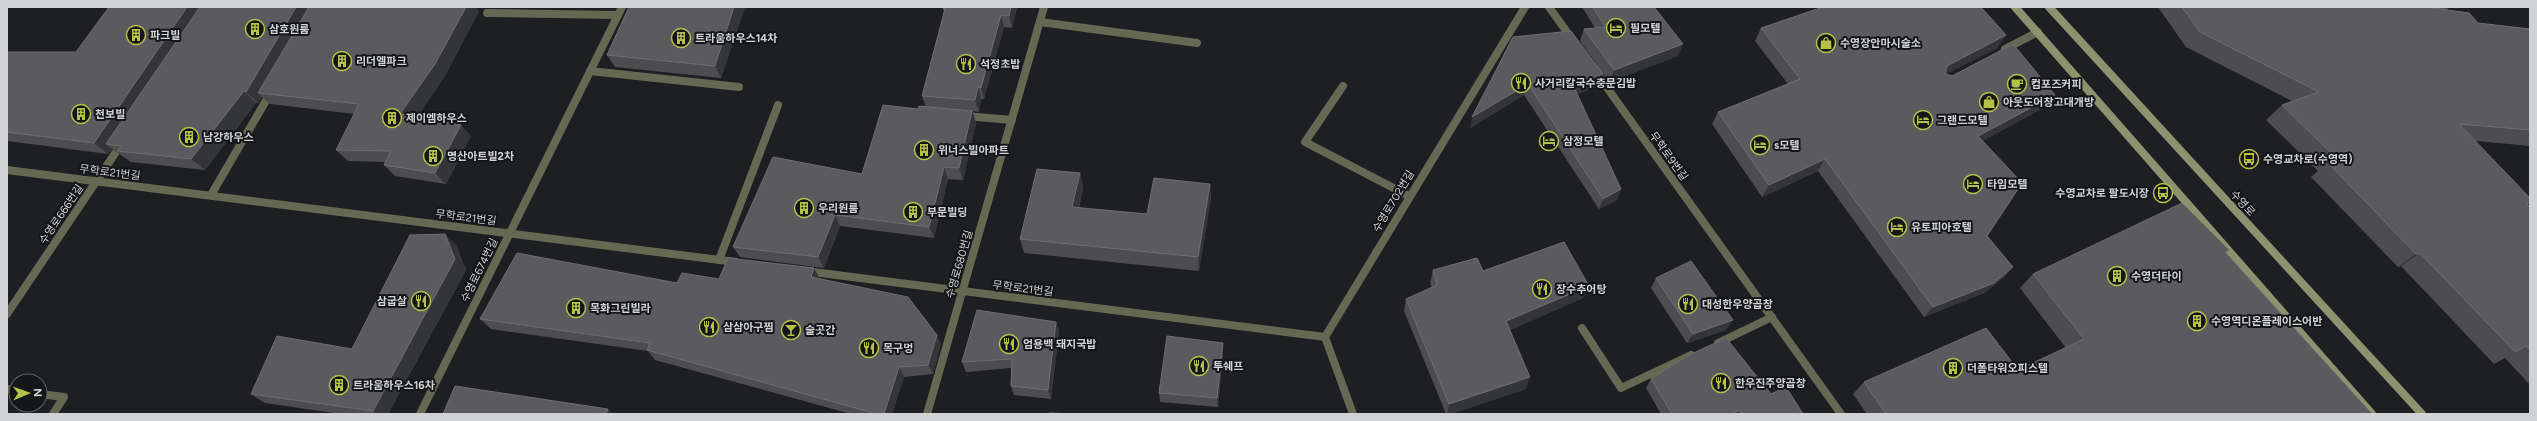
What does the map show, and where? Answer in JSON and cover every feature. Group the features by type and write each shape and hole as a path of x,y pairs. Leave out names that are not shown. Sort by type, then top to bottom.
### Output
{"main road":[{"path":"2016,7 2372,414"},
{"name":"수영로","path":"2048,7 2422,414"}],"street":[{"name":"수영로674번길","path":"420,414 622,7"},
{"name":"수영로680번길","path":"927,414 1044,7"},
{"name":"수영로702번길","path":"1325,337 1408,196 1525,7"},
{"path":"1549,7 1577,46"},
{"path":"487,14 618,15"},
{"path":"1040,22 1197,43"},
{"path":"1996,53 2038,32"},
{"name":"무학로9번길","path":"1591,65 1841,414"},
{"path":"590,71 739,86"},
{"path":"1343,86 1304,142 1408,196"},
{"path":"211,195 274,88"},
{"path":"719,260 778,105"},
{"path":"957,116 1012,120"},
{"name":"수영로666번길","path":"7,314 127,136"},
{"name":"무학로21번길","path":"7,170 743,263"},
{"name":"무학로21번길","path":"798,270 1325,337"},
{"path":"1582,328 1621,388 1772,317"},
{"path":"1325,337 1353,414"},
{"path":"48,395 64,397 53,414"}],"building":[{"path":"109,7 187,7 94,143 7,132 7,52 76,52"},
{"path":"200,7 296,7 246,92 244,91 191,159 117,151 121,146 106,144"},
{"path":"309,7 466,7 435,64 400,114 461,125 435,173 384,165 391,151 336,150 359,104 258,93"},
{"name":"트라움하우스14차","path":"629,7 734,7 715,66 607,55"},
{"name":"석정초밥","path":"944,7 1011,7 1009,16 1001,15 981,88 978,87 975,100 922,96 945,9 943,9"},
{"path":"1593,7 1654,7 1683,44 1614,70 1584,29 1605,27"},
{"path":"1823,7 1981,7 2006,35 1947,66 1945,74 1952,76 2013,44 2055,95 1978,136 2022,183 1987,236 2013,267 1994,283 1933,307 1825,159 1769,185 1718,112 1800,79 1761,28"},
{"path":"2182,7 2426,7 2469,13 2478,23 2530,29 2530,130 2459,124 2530,198 2530,203 2527,204 2530,207 2530,350 2526,346 2515,352 2420,253 2416,254 2328,163 2337,159 2282,105 2319,92 2200,32"},
{"path":"1571,31 1603,74 1573,85 1621,189 1603,199 1528,84 1472,117 1513,37"},
{"path":"883,105 918,109 919,106 972,111 959,168 944,167 929,227 835,215 818,257 733,247 773,157 862,174"},
{"path":"1037,169 1080,173 1072,207 1147,214 1154,178 1210,184 1198,257 1020,239"},
{"path":"2182,203 2229,250 2225,252 2372,414 1886,414 1864,382 1986,328 2018,370 2084,339 2033,274"},
{"path":"445,234 455,259 373,411 251,394 277,336 352,349 410,235"},
{"path":"1564,242 1589,286 1506,321 1530,377 1449,404 1406,299 1437,285 1433,270 1477,258 1483,271"},
{"path":"517,253 677,283 682,273 719,279 728,258 814,268 811,277 908,297 937,335 928,365 899,367 884,414 877,414 647,350 650,343 480,319"},
{"path":"1691,261 1733,320 1693,334 1656,278"},
{"path":"977,310 1056,322 1048,390 1011,386 1012,359 962,362"},
{"path":"1167,336 1223,343 1217,398 1159,393"},
{"path":"1726,338 1771,394 1786,387 1803,414 1742,414 1740,410 1732,414 1672,414 1651,379 1687,356"},
{"path":"455,386 608,409 606,414 443,414"},
{"path":"1049,413 1077,414 1049,414"}],"place":[{"name":"필모텔","path":"1616,28"},
{"name":"삼호원룸","path":"255,29"},
{"name":"파크빌","path":"136,35"},
{"name":"트라움하우스14차","path":"681,38"},
{"name":"수영장안마시술소","path":"1826,43"},
{"name":"리더엘파크","path":"342,61"},
{"name":"석정초밥","path":"966,64"},
{"name":"사거리칼국수충문김밥","path":"1521,83"},
{"name":"컴포즈커피","path":"2017,84"},
{"name":"아웃도어창고대개방","path":"1989,102"},
{"name":"천보빌","path":"81,114"},
{"name":"제이엠하우스","path":"392,118"},
{"name":"그랜드모텔","path":"1923,120"},
{"name":"남강하우스","path":"189,137"},
{"name":"삼정모텔","path":"1549,141"},
{"name":"s모텔","path":"1760,145"},
{"name":"위너스빌아파트","path":"924,150"},
{"name":"명산아트빌2차","path":"433,156"},
{"name":"수영교차로(수영역)","path":"2249,159"},
{"name":"타임모텔","path":"1973,184"},
{"name":"수영교차로 팔도시장","path":"2163,193"},
{"name":"우리원룸","path":"804,208"},
{"name":"부문빌딩","path":"913,212"},
{"name":"유토피아호텔","path":"1897,227"},
{"name":"수영더타이","path":"2117,276"},
{"name":"장수추어탕","path":"1542,289"},
{"name":"삼굽살","path":"421,301"},
{"name":"대성한우양곱창","path":"1688,304"},
{"name":"목화그린빌라","path":"576,308"},
{"name":"수영역디온플레이스어반","path":"2197,321"},
{"name":"삼삼아구찜","path":"709,327"},
{"name":"술곳간","path":"791,330"},
{"name":"엄용백 돼지국밥","path":"1009,344"},
{"name":"목구멍","path":"869,348"},
{"name":"투쉐프","path":"1199,366"},
{"name":"더폼타워오피스텔","path":"1953,368"},
{"name":"한우진주양곱창","path":"1721,383"},
{"name":"트라움하우스16차","path":"339,385"}]}
